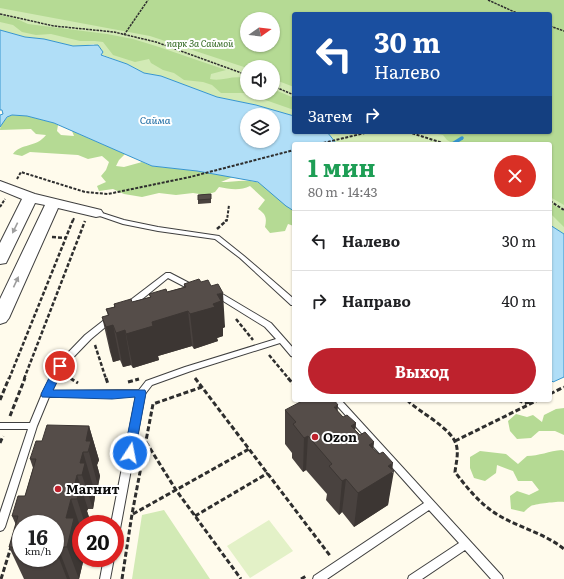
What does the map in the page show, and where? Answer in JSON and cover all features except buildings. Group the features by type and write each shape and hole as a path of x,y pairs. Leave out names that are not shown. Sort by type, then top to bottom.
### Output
{"street":[{"path":"0,185 30,197 88,211"},
{"path":"0,259 30,197"},
{"path":"0,318 53,203"}],"lane":[{"path":"88,211 130,224 158,230 217,237 292,301"},
{"path":"0,527 33,426 46,394 60,366 88,337 168,275 202,292"},
{"path":"217,294 268,325 292,352"},
{"path":"118,515 141,393 149,383 188,369 281,340"},
{"path":"46,394 141,393"},
{"path":"338,402 498,579"},
{"path":"3,426 33,426"},
{"path":"318,579 430,504"},
{"path":"413,579 466,544"},
{"path":"105,579 107,567"}],"path":[{"path":"124,35 148,0"},
{"path":"488,0 515,12"},
{"path":"0,14 54,26 124,35 156,42 240,72"},
{"path":"552,27 564,31"},
{"path":"280,89 292,94"},
{"path":"328,142 361,134"},
{"path":"414,134 440,142"},
{"path":"21,172 85,192 108,194 190,177 292,151"},
{"path":"552,203 564,210"},
{"path":"217,237 217,229 227,220 230,205"},
{"path":"0,400 88,211"},
{"path":"0,443 3,426 88,211"},
{"path":"234,315 254,341 247,343"},
{"path":"89,350 98,340"},
{"path":"94,344 108,384"},
{"path":"268,354 292,382"},
{"path":"188,369 333,559 326,563"},
{"path":"68,372 68,377 75,382 83,384"},
{"path":"121,383 141,378"},
{"path":"102,384 116,384"},
{"path":"122,579 132,514 153,404 202,387"},
{"path":"552,393 564,387"},
{"path":"409,402 443,429 455,441 455,472 471,494 498,515 542,534 564,549"},
{"path":"455,441 534,402"},
{"path":"146,442 176,490 241,579"},
{"path":"132,514 249,449"},
{"path":"195,516 268,473"},
{"path":"1,579 12,543"},
{"path":"301,579 307,575"}],"green space":[{"name":"парк За Саймой","path":"0,0 564,0 564,234 552,226 552,142 335,142 329,134 552,134 552,12 292,12 292,115 280,112 280,108 266,108 217,97 161,76 144,73 127,64 100,54 94,44 73,46 44,39 25,37 0,30"},
{"path":"0,0 564,0 564,205 552,198 552,142 450,142 443,135 438,134 552,134 552,12 292,12 292,86 280,82 280,60 240,60 240,66 150,36 0,8"},
{"path":"0,15 17,19 28,24 107,34 133,39 226,70 211,74 210,79 219,80 240,78 240,93 221,93 212,85 203,82 184,80 174,73 163,70 151,63 149,59 135,62 113,55 103,42 80,41 51,34 36,35 22,32 13,25 0,22"},
{"path":"280,92 292,97 292,109 265,100 280,100"},
{"path":"12,115 27,116 54,123 58,125 57,131 61,135 74,136 72,131 125,154 116,166 124,167 142,162 152,166 233,177 221,182 256,182 292,209 292,225 288,224 285,231 270,233 265,227 265,216 258,209 265,200 250,186 238,189 219,187 215,192 206,195 193,193 176,195 159,193 142,197 124,194 113,189 99,191 97,186 106,182 101,176 106,170 109,162 102,156 88,159 78,155 30,152 22,156 13,154 20,148 38,142 46,135 36,134 31,129 0,130 1,125 8,117"},
{"path":"552,204 564,211 564,227 552,215"},
{"path":"564,408 564,435 555,431 539,431 531,438 517,439 510,431 508,421 516,414 527,417 533,415 542,422 544,415 556,409"},
{"path":"562,450 564,451 564,502 533,505 524,512 511,509 510,496 517,491 529,495 539,490 532,481 518,481 513,471 497,465 496,473 485,481 474,478 470,468 470,457 480,451 506,454 518,464 527,456"},
{"path":"164,510 210,579 132,579 142,515"},
{"path":"269,520 293,551 250,578 227,546"}],"water":[{"name":"Сайма","path":"0,30 25,37 44,39 73,46 98,45 103,52 101,55 127,64 144,73 161,76 217,97 266,108 240,108 240,148 280,148 280,112 292,115 292,134 329,134 335,142 292,142 292,210 258,182 197,171 152,166 54,123 27,116 12,115 7,117 0,127 0,115 3,114 2,110 0,110"},
{"path":"552,226 564,234 564,377 553,382"}],"waterway":[{"path":"456,142 462,138"}],"place":[{"name":"Ozon","path":"315,437"},
{"name":"Магнит","path":"58,489"}],"route":[{"path":"60,366 46,394 141,393 130,453"}]}
